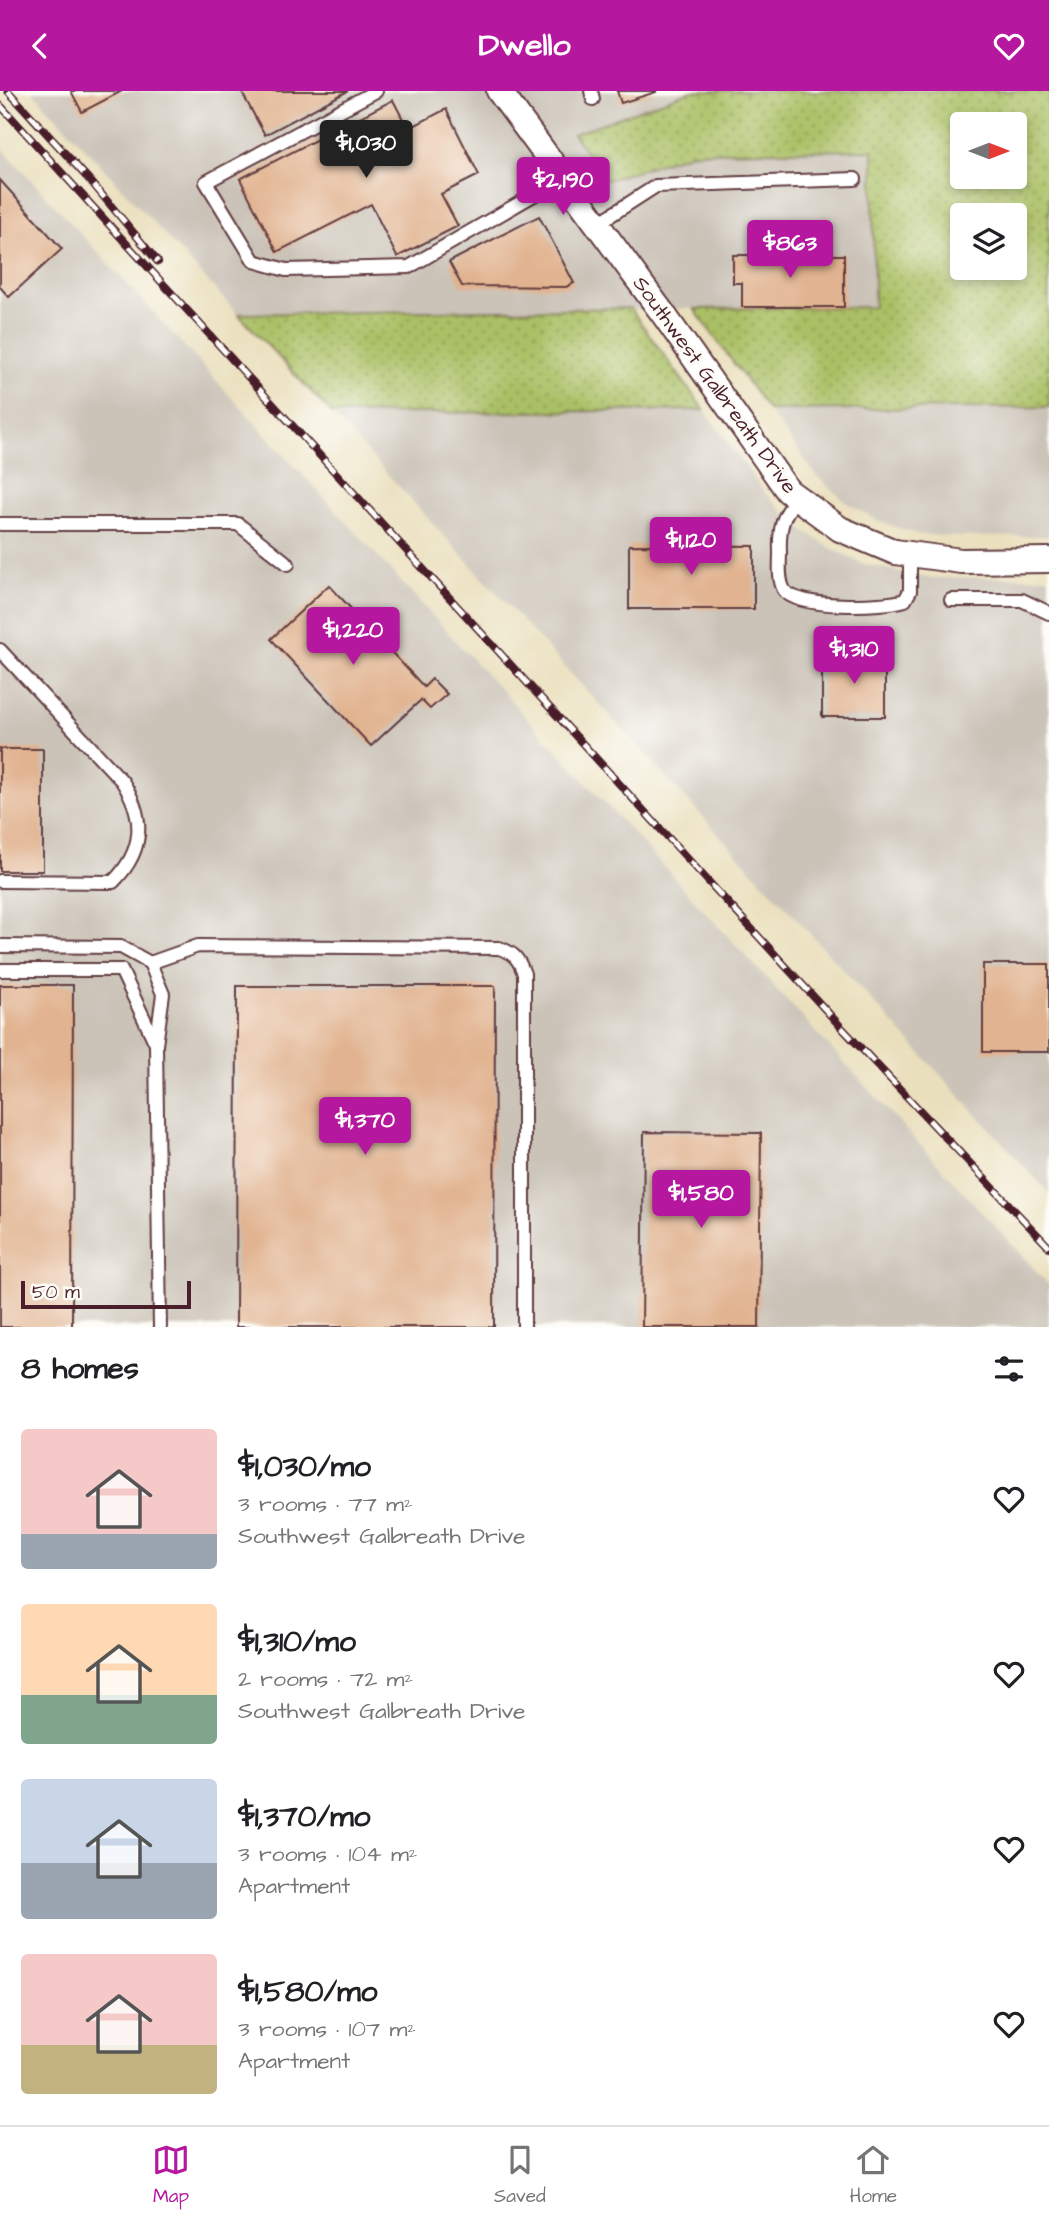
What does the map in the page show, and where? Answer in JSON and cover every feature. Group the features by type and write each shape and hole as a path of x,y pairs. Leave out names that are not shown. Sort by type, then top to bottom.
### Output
{"street":[{"name":"Southwest Galbreath Drive","path":"499,91 788,491 840,529 895,552 961,561 1049,560"}],"lane":[{"path":"376,91 206,182 254,261 286,270 409,267 563,178"},
{"path":"597,224 656,186 855,179"},
{"path":"797,498 785,513 779,528 780,576 785,591 799,601 889,605 905,600 909,591 910,554"},
{"path":"0,524 238,524 288,564"},
{"path":"951,600 1022,600 1049,613"},
{"path":"0,650 122,781 134,801 139,828 135,851 124,872 113,882 0,881"},
{"path":"0,946 121,947 150,963 163,994 156,1045 160,1327"},
{"path":"150,963 198,946 499,948 511,952 520,961 524,974 524,1327"},
{"path":"0,970 121,970 156,1045"}],"shaded area":[{"path":"32,91 1016,91 1019,112 950,112 950,189 1027,189 1027,162 1049,304 238,314"},
{"path":"0,146 1049,1285 1049,1327 0,1327"},
{"path":"1049,407 1049,536 958,537 917,534 878,521 846,502 817,476 768,410"},
{"path":"704,410 765,493 799,527 832,549 864,564 929,578 1049,577 1049,1193 332,414"}],"green space":[{"path":"691,91 1049,91 1049,407 768,410 694,309 874,307 873,150 695,152 607,180 573,134"},
{"path":"630,308 704,410 332,414 238,314"}],"building":[{"path":"71,91 122,91 82,112"},
{"path":"241,91 348,91 265,135"},
{"path":"617,91 656,91 656,92 621,103"},
{"path":"393,100 408,129 446,109 479,175 441,194 458,226 397,257 371,204 277,252 240,179"},
{"path":"0,180 62,249 9,297 0,287"},
{"path":"539,216 574,283 566,287 462,286 449,262"},
{"path":"733,255 844,255 844,307 742,307 742,283 733,283"},
{"path":"629,545 754,546 754,609 629,609"},
{"path":"329,585 424,687 432,679 447,694 430,709 421,700 371,746 271,639"},
{"path":"844,650 865,650 865,658 885,658 885,717 822,717 822,658 844,658"},
{"path":"0,749 43,749 43,871 0,871"},
{"path":"983,964 1049,964 1049,1052 983,1052"},
{"path":"0,985 73,985 72,1327 0,1327"},
{"path":"237,986 495,986 494,1327 236,1327"},
{"path":"644,1132 761,1133 759,1327 642,1327"}],"railway":[{"path":"8,91 93,184 158,262"},
{"path":"0,105 842,1028 1049,1247"}]}
